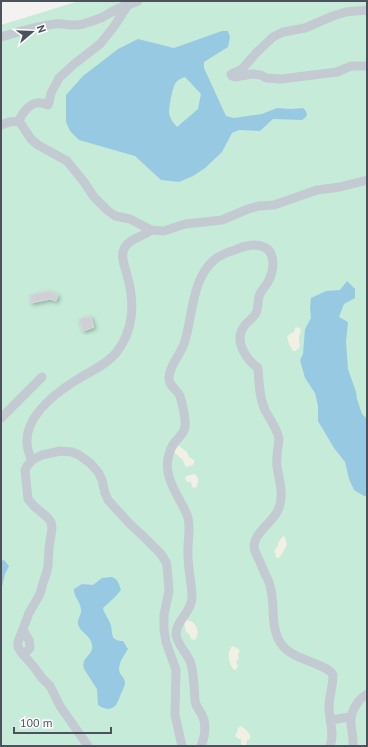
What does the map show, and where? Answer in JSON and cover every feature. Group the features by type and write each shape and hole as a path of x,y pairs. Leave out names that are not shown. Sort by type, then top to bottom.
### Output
{"lane":[{"path":"1,37 53,25 81,25 96,20 116,9 138,1"},
{"path":"128,4 113,28 100,44 72,65 59,78 51,93 48,105 37,103 30,106 20,116 19,121 31,139 38,145 67,161 94,197 115,216 130,219 151,230 164,231 185,224 222,220 248,209 274,204 317,190 340,187 367,180"},
{"path":"367,10 346,12 305,28 283,32 273,37 242,69 231,74 232,76 235,76 252,74 261,75 266,78 282,79 337,72 351,66 367,66"},
{"path":"1,126 9,122 19,121"},
{"path":"32,460 28,450 28,431 32,420 39,411 67,387 107,362 122,345 128,333 132,306 128,276 122,254 124,249 131,241 151,230"},
{"path":"201,746 205,732 204,720 196,706 191,664 178,643 176,636 179,623 191,605 192,598 188,557 188,519 178,499 168,472 169,454 173,444 181,436 185,428 185,418 179,394 169,380 169,376 183,346 189,328 195,293 208,266 215,259 231,251 249,245 263,246 268,250 272,257 273,264 270,278 260,294 258,310 254,317 243,328 240,334 240,342 247,358 258,368 259,387 262,400 265,409 279,435 277,465 281,487 279,508 275,516 266,525 257,538 254,545 255,552 271,586 275,628 277,637 282,645 292,654 324,667 333,675 329,708 331,733 330,746"},
{"path":"1,418 42,377"},
{"path":"88,746 60,706 50,686 23,655 30,648 29,640 22,630 29,613 40,594 47,571 52,528 51,522 47,517 28,499 25,470 32,460 42,455 60,451 72,452 80,455 90,463 98,472 102,480 108,500 166,562 169,591 164,615 164,630 166,642 176,670 175,715 182,746"},
{"path":"353,746 350,718 359,700 367,694"},
{"path":"330,720 350,718"}],"green space":[{"path":"79,1 367,1 367,746 1,746 1,25"}],"sand":[{"path":"296,327 301,329 299,338 300,346 297,350 293,351 287,337 294,332"},
{"path":"179,446 187,452 189,457 194,460 193,465 187,467 185,466 183,460 175,453 175,450"},
{"path":"194,474 198,478 198,482 194,488 192,487 191,482 187,482 185,479 186,476"},
{"path":"283,536 285,537 287,545 280,557 277,558 275,550"},
{"path":"186,620 195,624 198,633 195,640 191,639 190,635 186,632 184,623"},
{"path":"232,646 240,650 238,655 239,658 236,662 238,666 236,670 233,669 229,660 229,652"},
{"path":"241,726 250,735 250,739 247,740 245,746 241,744 241,739 238,739 235,736 238,728"}],"water":[{"path":"222,31 228,31 230,37 228,47 204,62 204,68 226,116 234,118 262,114 277,108 303,108 307,114 306,117 302,120 273,119 260,131 239,130 232,133 222,152 205,168 193,176 179,182 161,180 135,156 79,140 70,131 66,122 66,95 83,76 118,49 138,39 174,48","holes":["185,77 201,94 198,109 177,127 169,113 172,94 176,83 179,79"]},
{"path":"347,281 355,289 355,298 344,304 339,317 348,322 346,342 348,369 362,414 367,419 367,496 364,496 354,490 349,479 345,462 334,448 318,421 318,406 315,393 305,378 300,360 303,354 305,329 311,318 311,298 326,291 340,290"},
{"path":"4,560 9,566 5,574 1,591 1,561"},
{"path":"112,577 117,580 121,590 103,608 111,626 113,637 118,641 123,641 128,649 121,661 119,669 125,681 124,686 115,706 108,709 98,705 97,689 84,669 83,665 85,659 91,652 92,645 89,638 81,630 78,624 81,609 74,589 82,584 93,585 102,578"}],"building":[{"path":"48,291 58,295 56,301 50,299 31,303 30,295"},
{"path":"90,316 94,327 83,331 79,319"}]}
